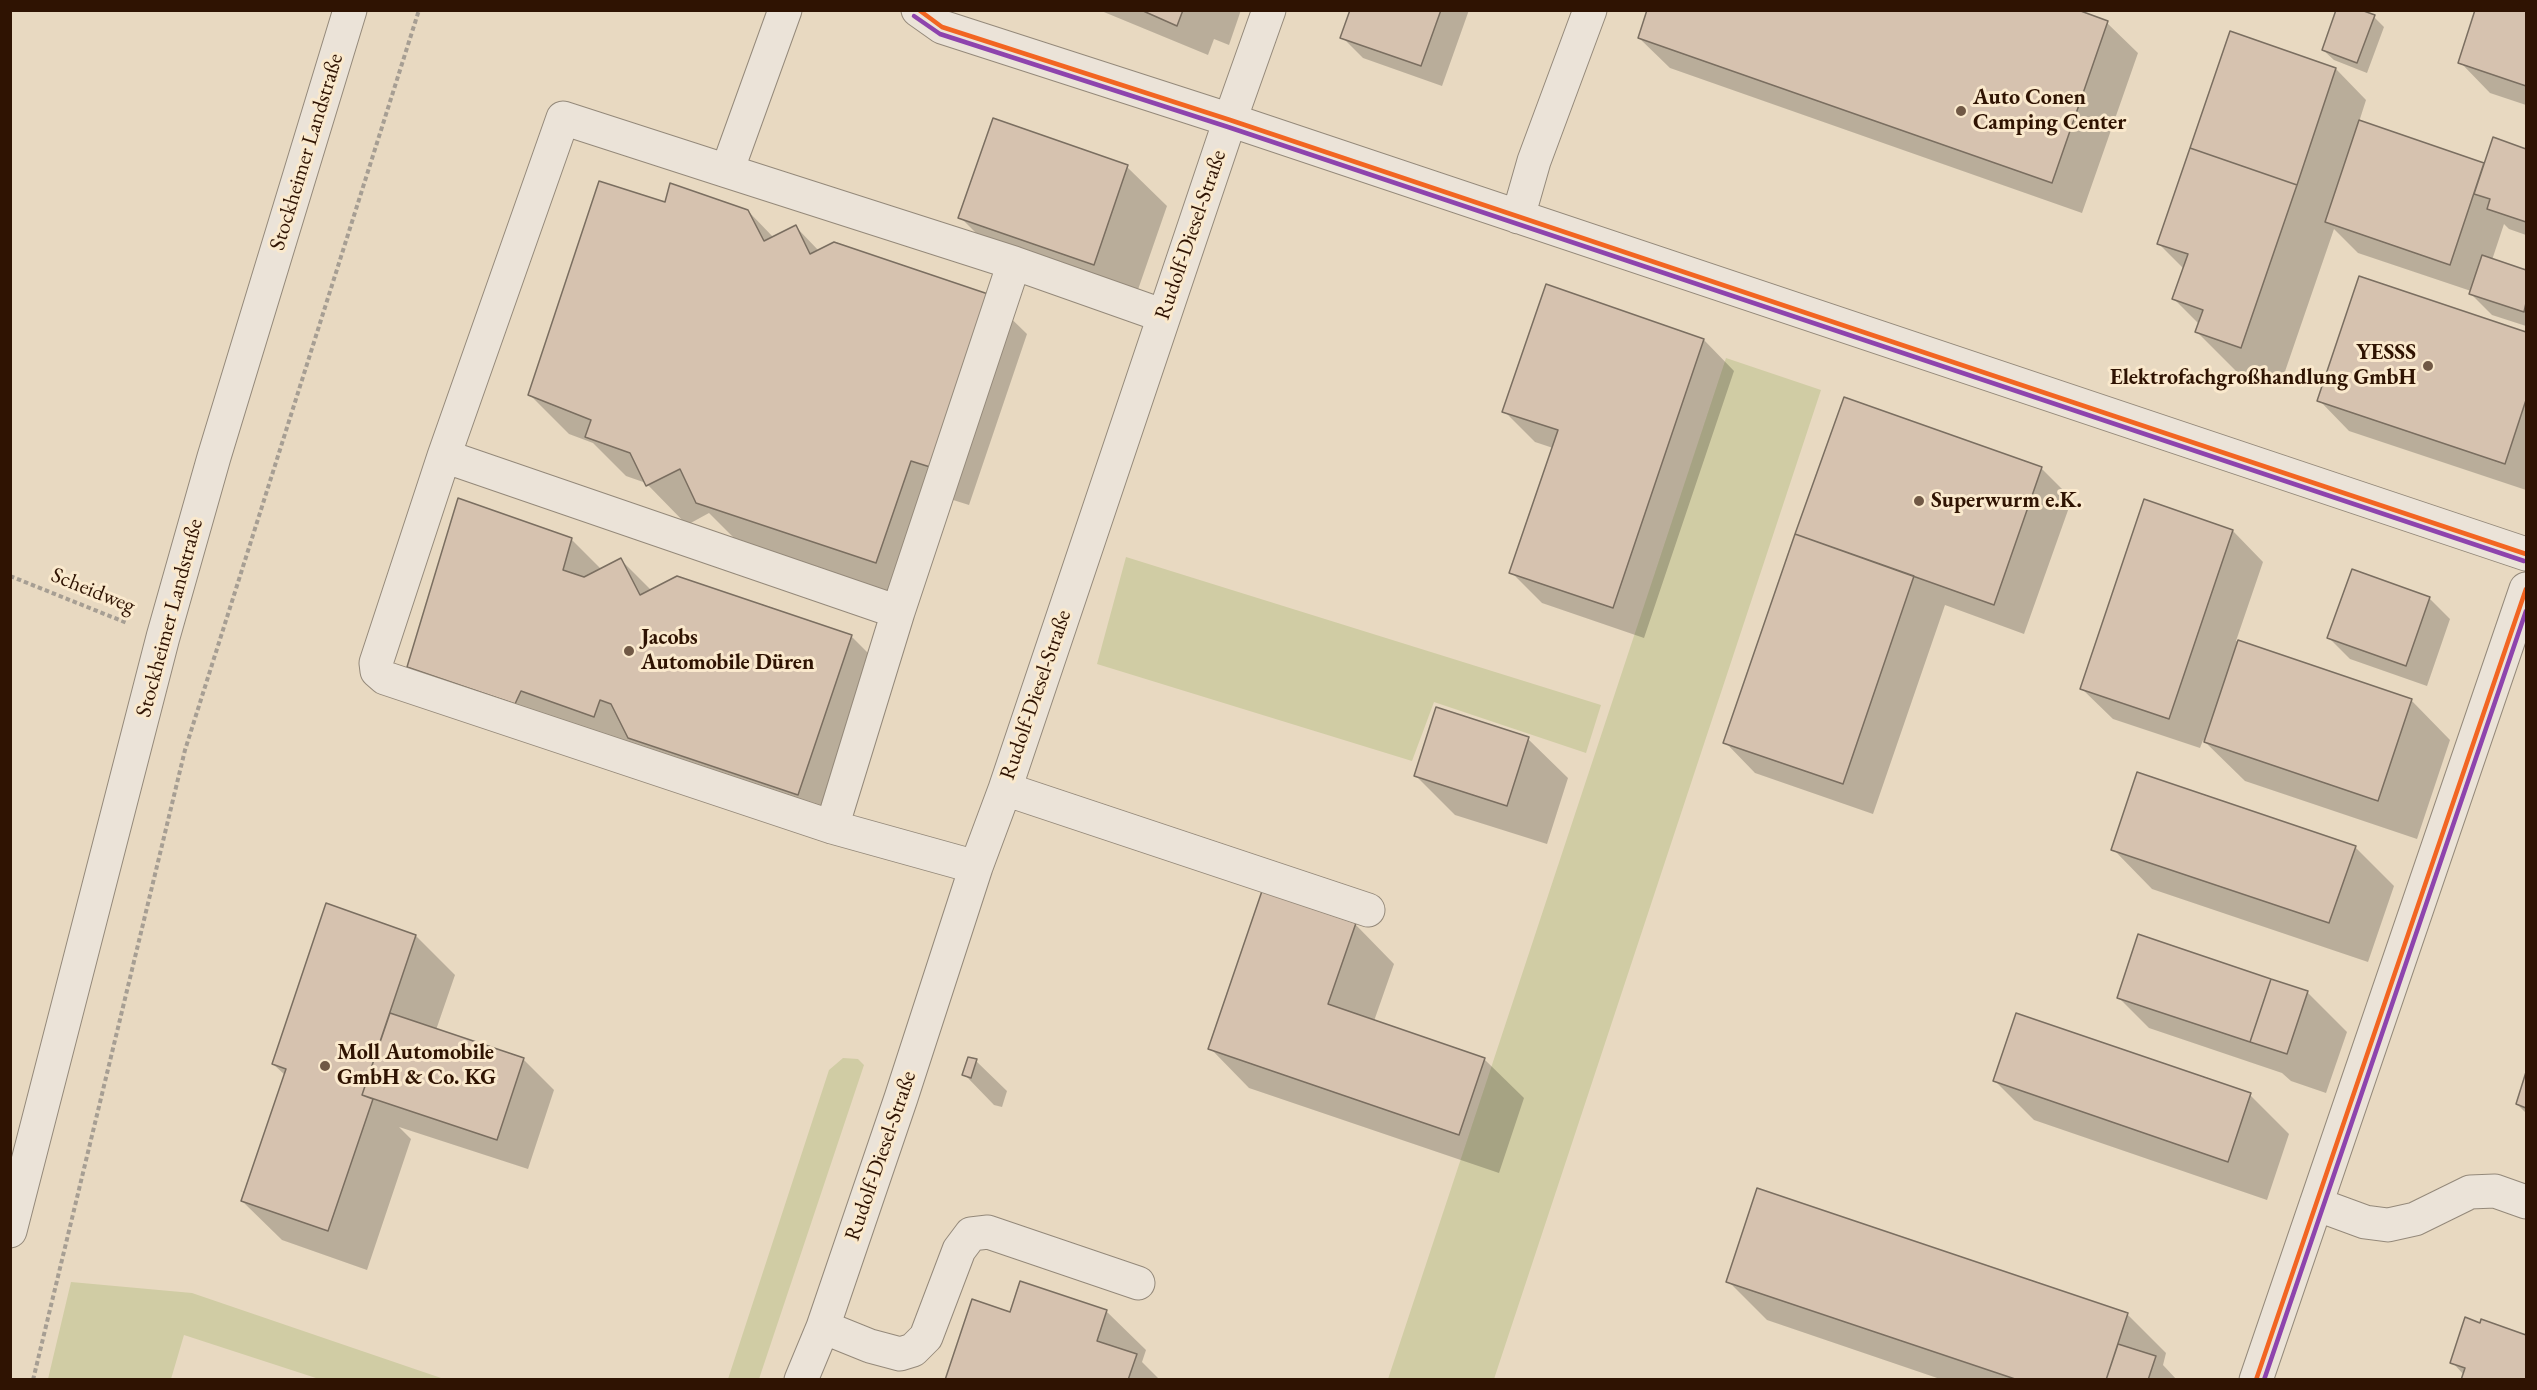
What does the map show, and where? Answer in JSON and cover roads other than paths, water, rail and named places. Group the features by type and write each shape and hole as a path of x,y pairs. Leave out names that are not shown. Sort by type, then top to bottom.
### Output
{"street":[{"name":"Stockheimer Landstraße","path":"10,1231 163,637 214,457 350,10"},
{"path":"727,171 785,10"},
{"path":"918,10 942,27 1230,120 2526,554"},
{"name":"Rudolf-Diesel-Straße","path":"801,1380 823,1327 919,1045 976,867 1005,789 1269,10"},
{"path":"1518,217 1534,161 1590,10"},
{"path":"976,867 832,827 385,678 376,671 376,663 444,456 563,118 1014,263 1164,316"},
{"path":"832,827 898,612 1014,263"},
{"path":"444,456 898,612"},
{"path":"2256,1380 2526,589"},
{"path":"1005,789 1368,910"},
{"path":"2316,1204 2365,1222 2388,1225 2415,1219 2470,1192 2495,1191 2526,1202"},
{"path":"823,1327 870,1346 900,1354 913,1350 926,1337 959,1250 971,1234 988,1232 1138,1283"}],"place":[{"name":"Auto Conen Camping Center","path":"1961,111"},
{"name":"YESSS Elektrofachgroßhandlung GmbH","path":"2428,366"},
{"name":"Superwurm e.K.","path":"1919,501"},
{"name":"Jacobs Automobile Düren","path":"629,651"},
{"name":"Moll Automobile GmbH & Co. KG","path":"325,1066"}]}
